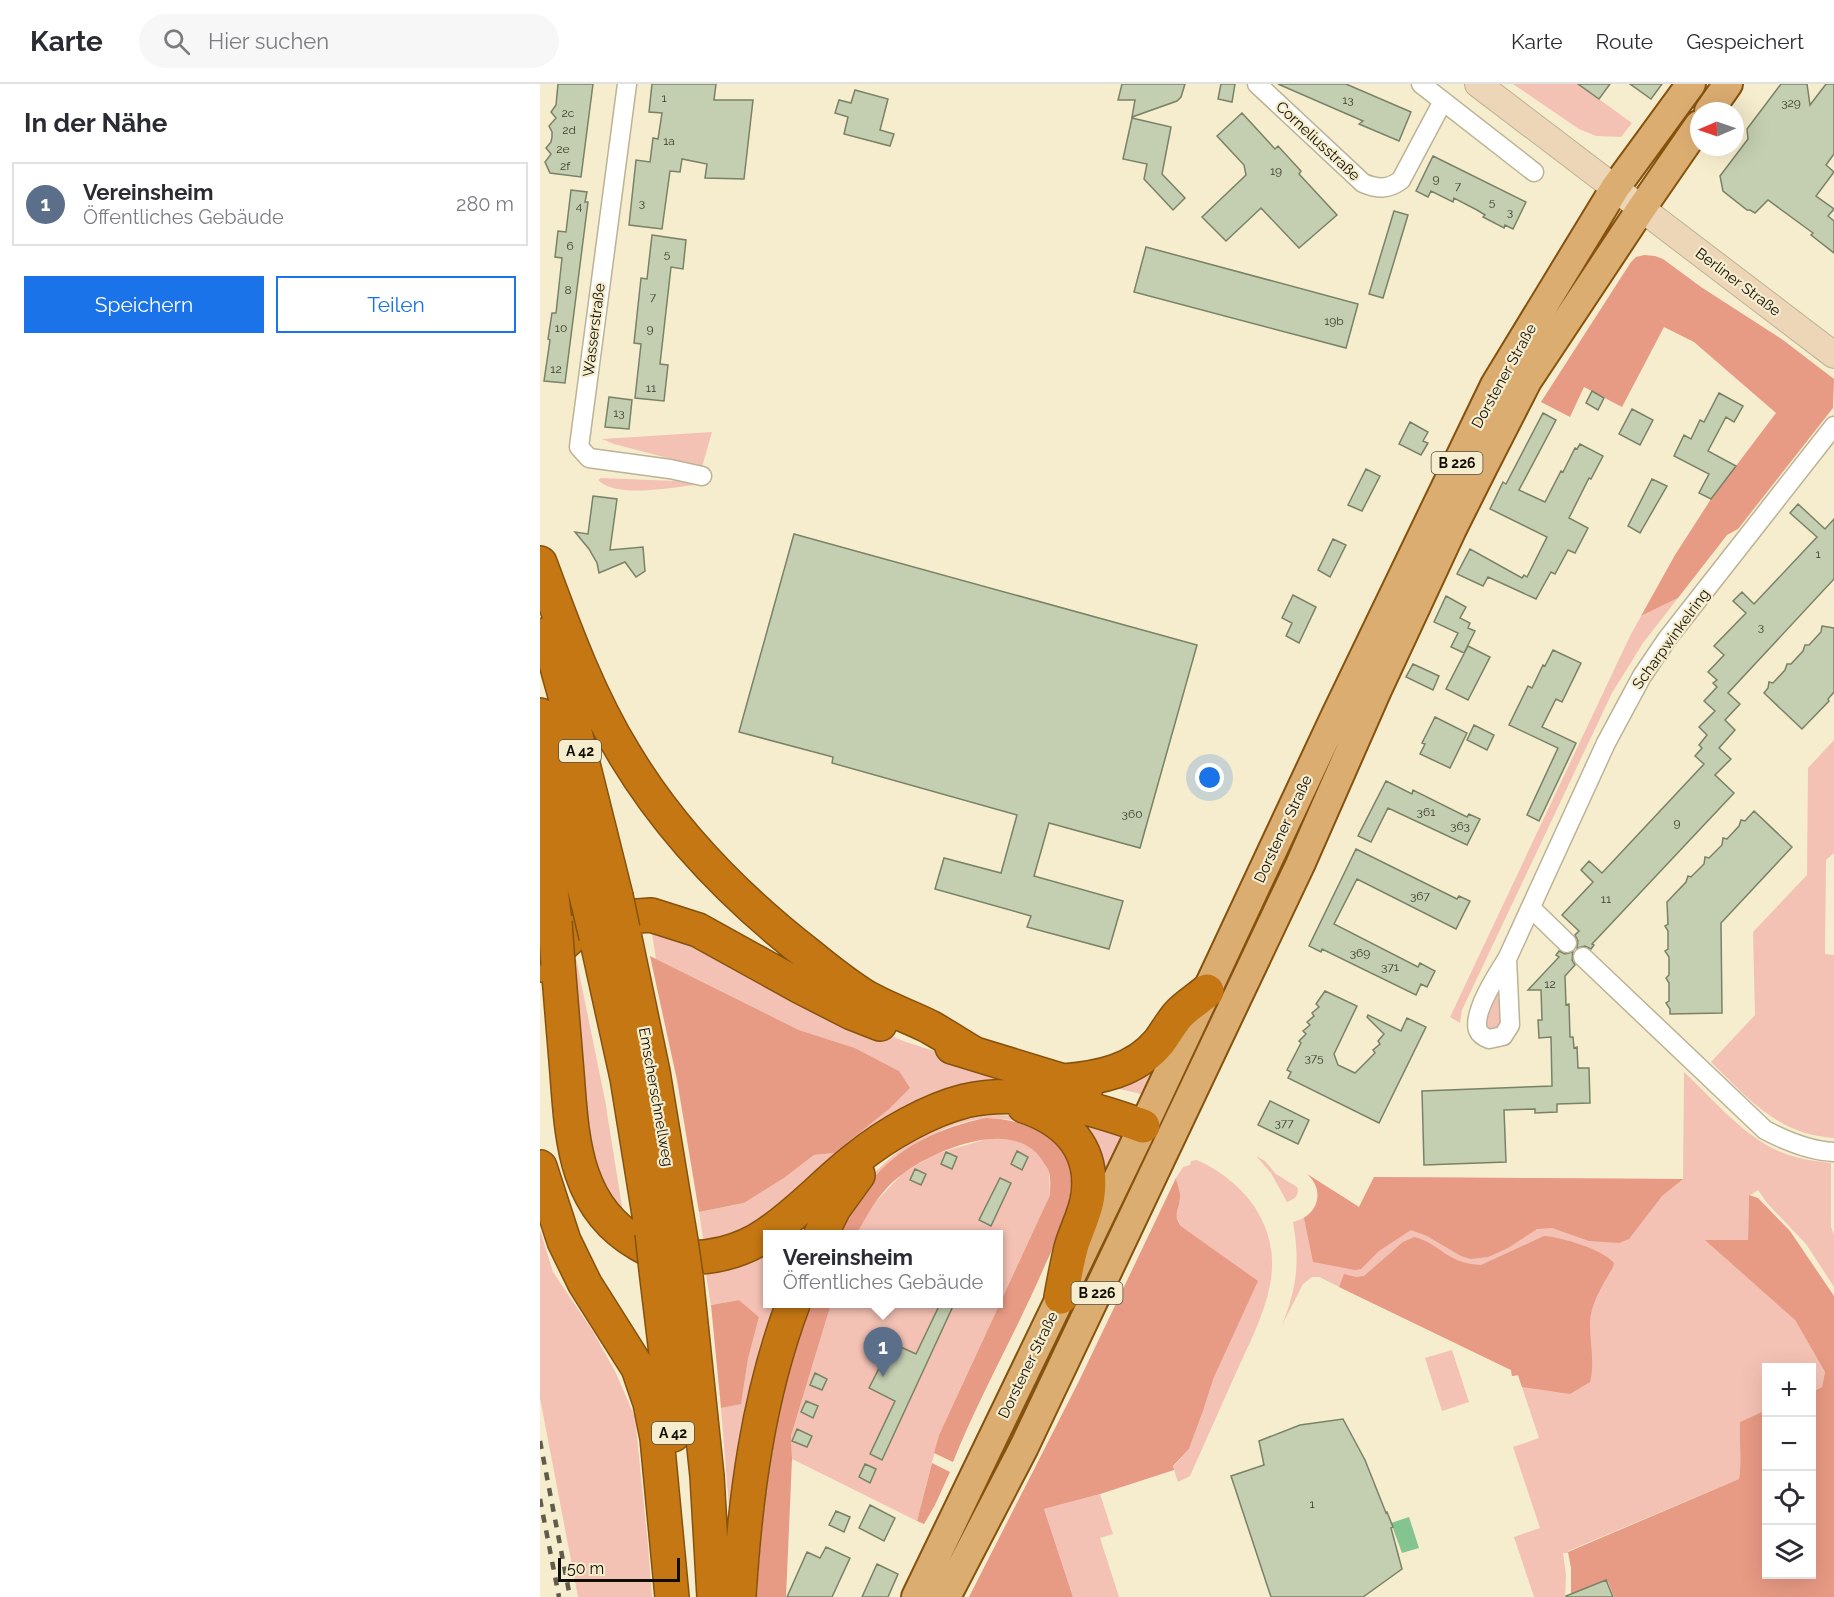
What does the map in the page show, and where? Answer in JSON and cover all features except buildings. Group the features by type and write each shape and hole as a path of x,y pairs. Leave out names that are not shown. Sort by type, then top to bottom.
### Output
{"highway":[{"path":"540,563 573,649 624,755 667,817 682,834 750,907 823,967 864,996 931,1028 973,1053"},
{"name":"A 42","path":"540,607 575,732 602,900 610,933 627,1078 667,1237 671,1273 707,1476 714,1597"},
{"name":"A 42","path":"540,715 602,900"},
{"path":"540,800 555,922 549,965 570,1113 579,1165 586,1185 596,1204 613,1225 631,1239 667,1257 689,1258 721,1254 763,1236"},
{"path":"549,965 558,947 576,932 613,918 651,915 698,930 852,1013 926,1041 1063,1081 1160,1124"},
{"path":"1063,1081 1104,1075 1140,1060 1159,1042 1178,1015 1207,991"},
{"path":"772,1230 806,1204 858,1157 930,1113 964,1102 1027,1096 1119,1118 1160,1124"},
{"path":"1000,1099 1038,1111 1059,1122 1075,1138 1084,1159 1089,1181 1088,1196 1072,1246 1061,1297"},
{"path":"823,1230 834,1208 857,1175 903,1128"},
{"path":"540,1167 564,1241 585,1284 638,1368 650,1403 657,1438 672,1597"},
{"name":"A 42","path":"671,1273 669,1378 684,1597"},
{"path":"739,1597 752,1463 767,1391 792,1308"}],"main road":[{"path":"1478,84 1641,209"},
{"name":"Dorstener Straße","path":"946,1597 1024,1447 1160,1124 1207,991 1335,717 1495,385 1615,188 1691,84"},
{"path":"1715,102 1728,84"},
{"name":"Dorstener Straße","path":"916,1597 1061,1297 1160,1124 1300,865 1452,528 1527,381 1690,138"},
{"name":"Berliner Straße","path":"1641,209 1834,355"}],"street":[{"name":"Wasserstraße","path":"627,84 579,447 589,458 670,469 702,476"},
{"name":"Corneliusstraße","path":"1257,84 1363,183 1373,188 1383,189 1394,186 1401,180 1443,101"},
{"path":"1421,84 1534,172"},
{"name":"Scharpwinkelring","path":"1507,959 1606,743 1642,676 1673,631 1834,426"},
{"path":"1531,908 1567,943"},
{"path":"1582,957 1765,1130 1810,1149 1834,1152"}],"shaded area":[{"path":"1513,84 1578,84 1632,123 1621,137 1596,136 1579,129"},
{"path":"1644,255 1663,259 1701,287 1783,340 1834,379 1833,408 1738,529 1727,535 1678,598 1641,616 1675,555 1711,499 1776,413 1694,342 1664,327 1622,407 1584,387 1570,417 1541,402 1631,262 1636,257"},
{"path":"712,432 702,467 602,439"},
{"path":"601,478 676,481 697,485 631,490 607,486 598,480"},
{"path":"1678,598 1643,643 1612,693 1462,1010 1460,1023 1450,1017 1630,636 1641,616"},
{"path":"1834,740 1834,853 1826,860 1825,954 1834,955 1834,1138 1796,1130 1780,1122 1751,1101 1711,1062 1755,1015 1753,932 1807,875 1808,768"},
{"path":"656,922 860,1023 906,1042 997,1071 1012,1087 705,1251 699,1212 744,1203 784,1178 814,1155 834,1153 899,1071 855,1048 799,1030 656,959 651,928"},
{"path":"574,948 605,1100 623,1213 602,1190 589,1161 568,954"},
{"path":"650,956 799,1030 855,1048 899,1071 910,1088 889,1109 834,1153 814,1155 784,1178 744,1203 699,1212 677,1080"},
{"path":"1498,992 1502,1027 1488,1031 1484,1022"},
{"path":"1166,1042 1145,1095 1103,1085"},
{"path":"1684,1072 1754,1137 1781,1152 1831,1163 1834,1287 1806,1244 1767,1203 1758,1190 1749,1196 1748,1240 1706,1240 1795,1320 1825,1372 1822,1387 1816,1390 1816,1363 1762,1363 1762,1412 1740,1422 1739,1479 1568,1551 1569,1553 1563,1553 1566,1575 1565,1597 1534,1597 1514,1537 1540,1528 1513,1447 1539,1438 1518,1375 1512,1376 1511,1370 1319,1277 1312,1277 1303,1284 1282,1325 1296,1274 1293,1222 1301,1219 1313,1209 1318,1196 1317,1188 1307,1174 1359,1207 1374,1177 1683,1179"},
{"path":"998,1115 1014,1116 1056,1138 1073,1166 1069,1167 1058,1147 1041,1132 1018,1122 994,1118 971,1120 947,1127 925,1138 904,1152 868,1185 864,1184 893,1156 924,1135 958,1121"},
{"path":"986,1118 1001,1119 1030,1127 1043,1134 1063,1153 1069,1166 1071,1182 1068,1205 1057,1239 953,1462 934,1453 939,1435 998,1308 1003,1308 1003,1297 1050,1195 1048,1169 1029,1147 1013,1141 995,1139 975,1141 955,1147 918,1164 889,1185 859,1230 839,1230 869,1184 893,1159 922,1140"},
{"path":"1066,1121 1126,1129 1097,1196"},
{"path":"990,1138 1014,1139 1036,1150 1049,1171 1050,1195 1003,1297 1003,1230 859,1230 869,1209 903,1173 936,1154"},
{"path":"1256,1156 1265,1161 1276,1174 1297,1187 1298,1192 1294,1198 1287,1202 1271,1173"},
{"path":"1197,1160 1231,1181 1256,1210 1265,1226 1272,1264 1267,1297 1255,1331 1190,1476 1178,1482 1173,1467 1189,1449 1214,1377 1182,1227 1176,1216 1180,1199 1176,1178 1183,1167"},
{"path":"1307,1174 1359,1207 1374,1177 1683,1179 1662,1196 1629,1239 1619,1243 1589,1241 1552,1228 1537,1229 1508,1248 1488,1257 1471,1259 1411,1230 1379,1251 1361,1269 1355,1270 1313,1262 1304,1218 1314,1208 1318,1197 1315,1185"},
{"path":"1176,1178 1180,1196 1177,1216 1182,1227 1258,1281 1214,1377 1189,1449 1173,1466 1174,1470 1044,1509 1073,1597 969,1597 1079,1381"},
{"path":"1749,1195 1758,1198 1790,1231 1834,1296 1834,1597 1614,1597 1608,1582 1571,1597 1571,1568 1568,1552 1739,1479 1740,1422 1762,1412 1762,1579 1816,1579 1816,1390 1822,1387 1825,1372 1795,1320 1705,1240 1748,1240"},
{"path":"540,1230 553,1272 592,1330 615,1371 635,1417 652,1597 578,1597 540,1398"},
{"path":"1544,1236 1581,1245 1600,1253 1614,1263 1592,1309 1590,1382 1570,1394 1522,1387 1518,1375 1512,1376 1511,1370 1339,1287 1344,1274 1364,1276 1403,1242 1414,1237 1460,1261 1481,1265"},
{"path":"763,1248 763,1308 786,1308 732,1545 721,1408 741,1403 748,1359 759,1317 739,1300 711,1305 706,1275 708,1270"},
{"path":"739,1300 759,1317 748,1359 741,1404 721,1408 711,1305"},
{"path":"808,1308 830,1308 791,1436 786,1597 757,1597 767,1485 780,1412"},
{"path":"830,1308 998,1308 939,1435 917,1521 792,1459 791,1436"},
{"path":"1452,1350 1469,1402 1442,1411 1425,1358"},
{"path":"932,1463 950,1472 924,1524 917,1521"},
{"path":"1100,1494 1113,1534 1100,1538 1119,1597 1073,1597 1044,1509"},
{"path":"1409,1517 1419,1548 1402,1553 1391,1523"}],"railway":[{"path":"540,1441 570,1597"},
{"path":"540,1499 559,1597"}],"place":[{"name":"Vereinsheim","path":"883,1377"}]}
